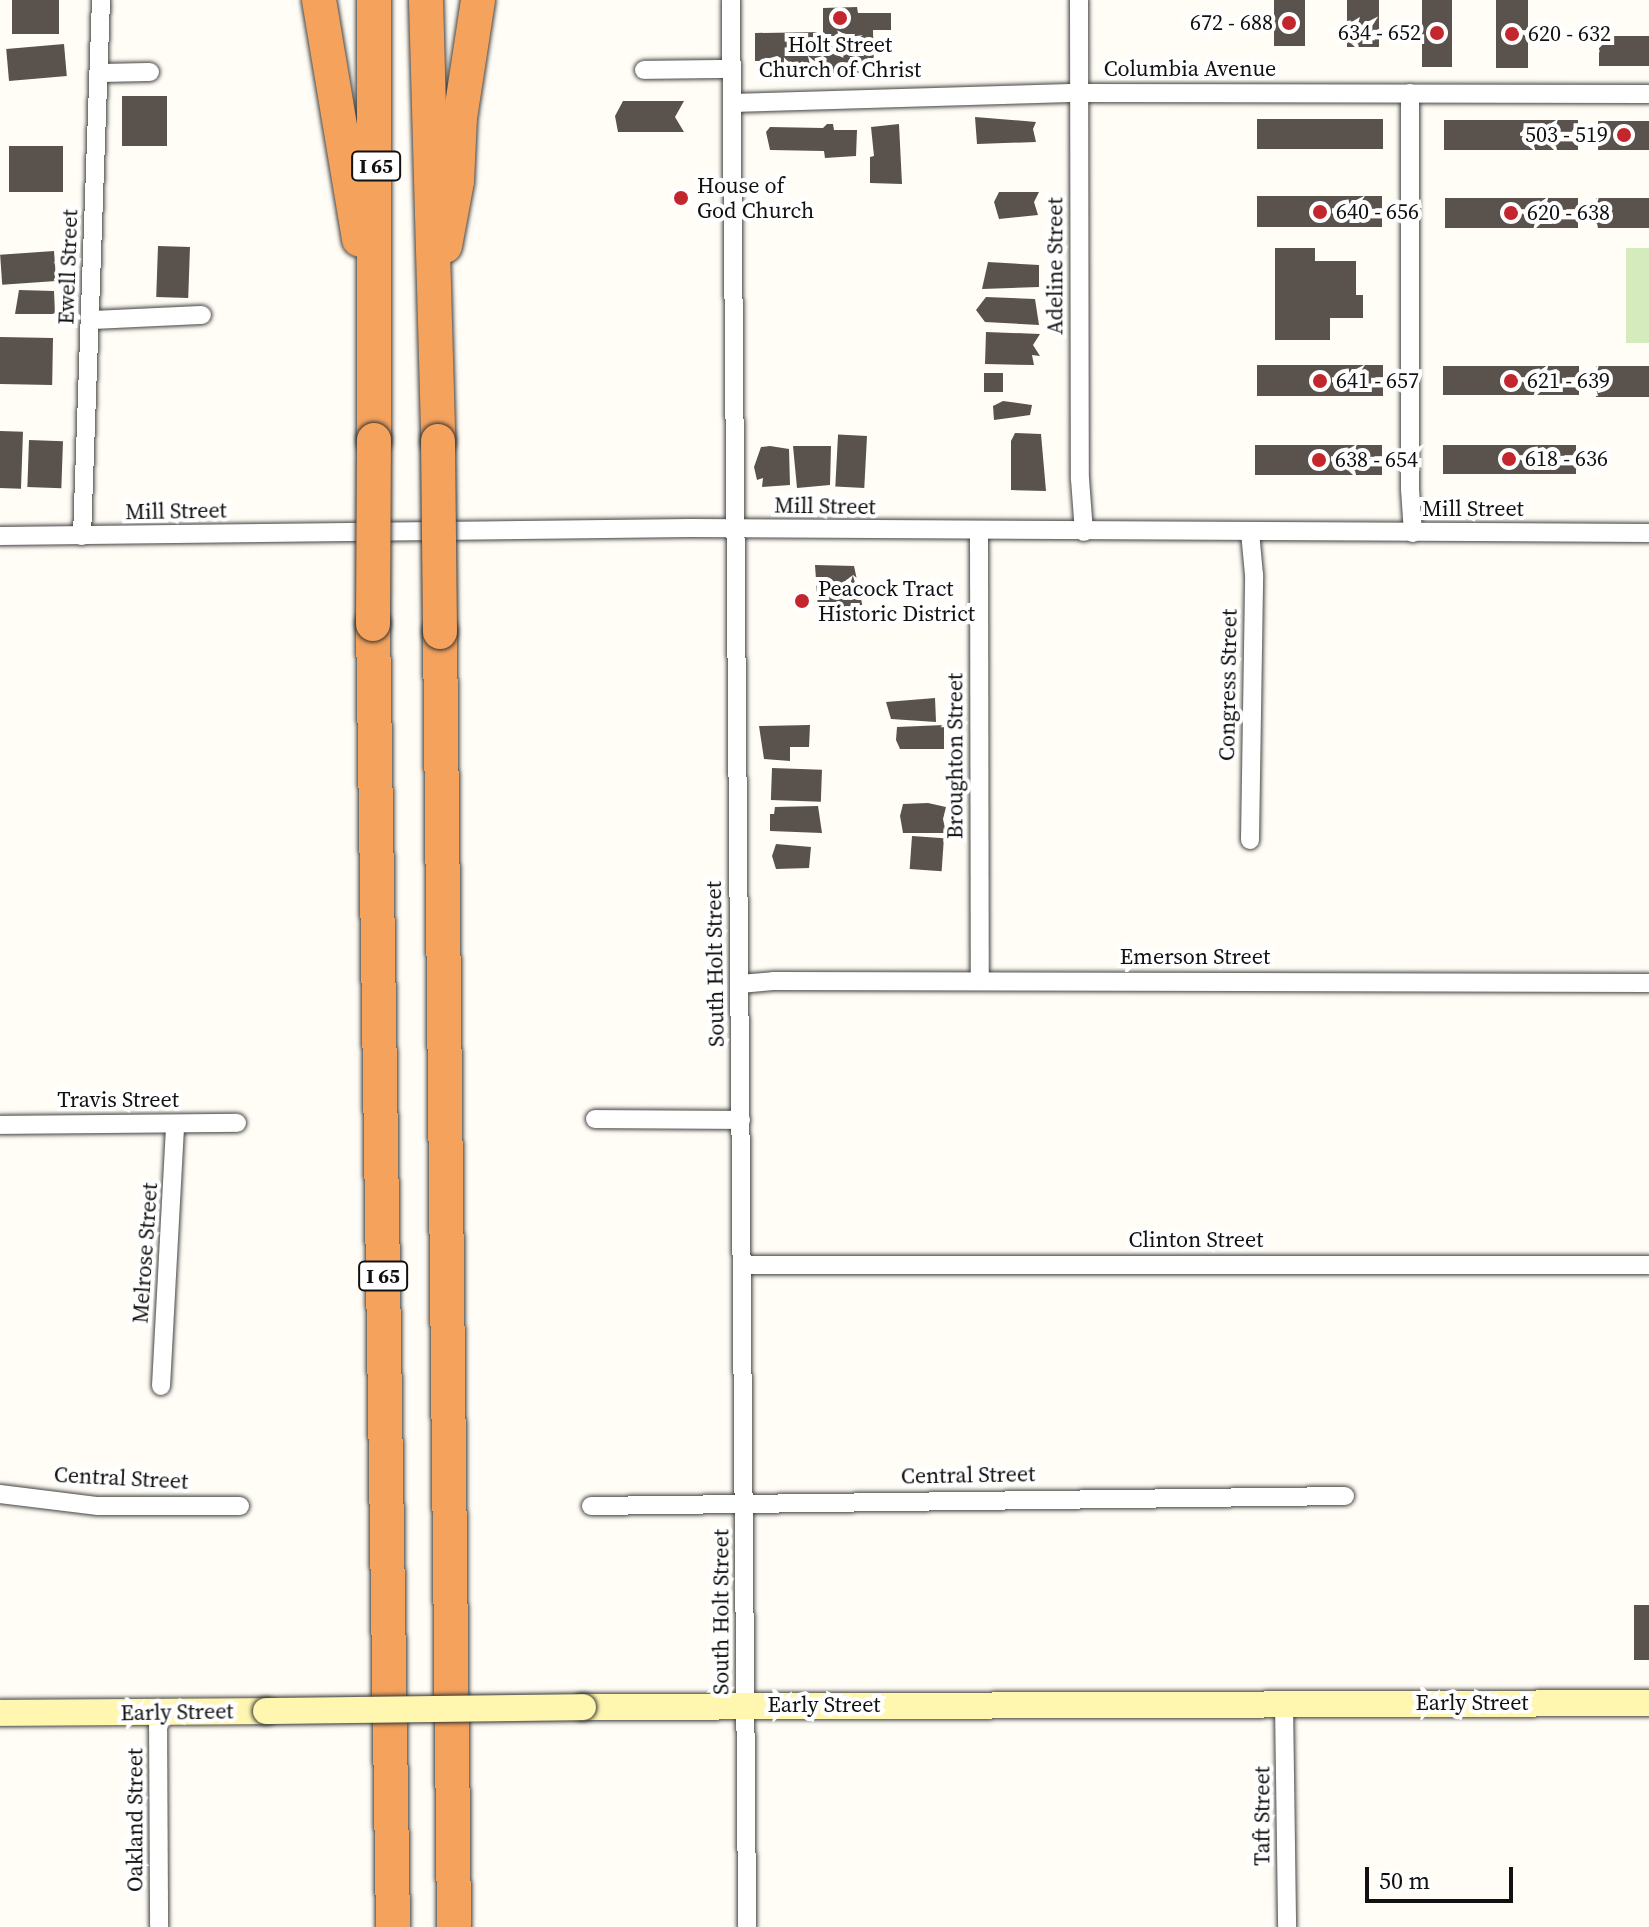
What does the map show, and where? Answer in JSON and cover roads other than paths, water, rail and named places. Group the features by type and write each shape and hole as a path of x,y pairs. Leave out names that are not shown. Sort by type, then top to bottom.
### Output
{"highway":[{"path":"319,0 374,331"},
{"name":"I 65","path":"374,0 373,624 393,1927"},
{"name":"I 65","path":"426,0 432,317 438,441 454,1927"},
{"path":"432,317 457,181 460,118 478,0"}],"street":[{"name":"Ewell Street","path":"82,536 101,0"},
{"name":"South Holt Street","path":"731,0 747,1927"},
{"name":"Adeline Street","path":"1079,0 1080,479 1084,532"},
{"path":"644,70 731,69"},
{"path":"99,73 150,72"},
{"name":"Columbia Avenue","path":"732,103 1079,93 1649,94"},
{"path":"1410,93 1413,533"},
{"path":"91,320 202,315"},
{"name":"Mill Street","path":"0,536 733,529 1649,533"},
{"name":"Broughton Street","path":"979,532 980,981"},
{"name":"Congress Street","path":"1250,532 1254,575 1250,840"},
{"name":"Emerson Street","path":"740,984 980,981 1649,983"},
{"path":"595,1119 741,1120"},
{"name":"Travis Street","path":"0,1125 237,1123"},
{"name":"Melrose Street","path":"161,1386 175,1124"},
{"name":"Clinton Street","path":"742,1265 1649,1265"},
{"name":"Central Street","path":"0,1494 98,1506 240,1506"},
{"name":"Central Street","path":"591,1506 1345,1496"},
{"name":"Early Street","path":"0,1713 746,1705 1649,1703"},
{"name":"Taft Street","path":"1284,1704 1287,1927"},
{"name":"Oakland Street","path":"158,1713 159,1927"}],"place":[{"name":"Holt Street Church of Christ","path":"840,18"},
{"name":"672 - 688","path":"1289,23"},
{"name":"634 - 652","path":"1437,33"},
{"name":"620 - 632","path":"1512,34"},
{"name":"503 - 519","path":"1624,135"},
{"name":"House of God Church","path":"681,198"},
{"name":"640 - 656","path":"1320,212"},
{"name":"620 - 638","path":"1511,213"},
{"name":"641 - 657","path":"1320,381"},
{"name":"621 - 639","path":"1511,381"},
{"name":"618 - 636","path":"1509,459"},
{"name":"638 - 654","path":"1319,460"},
{"name":"Peacock Tract Historic District","path":"802,601"}]}
